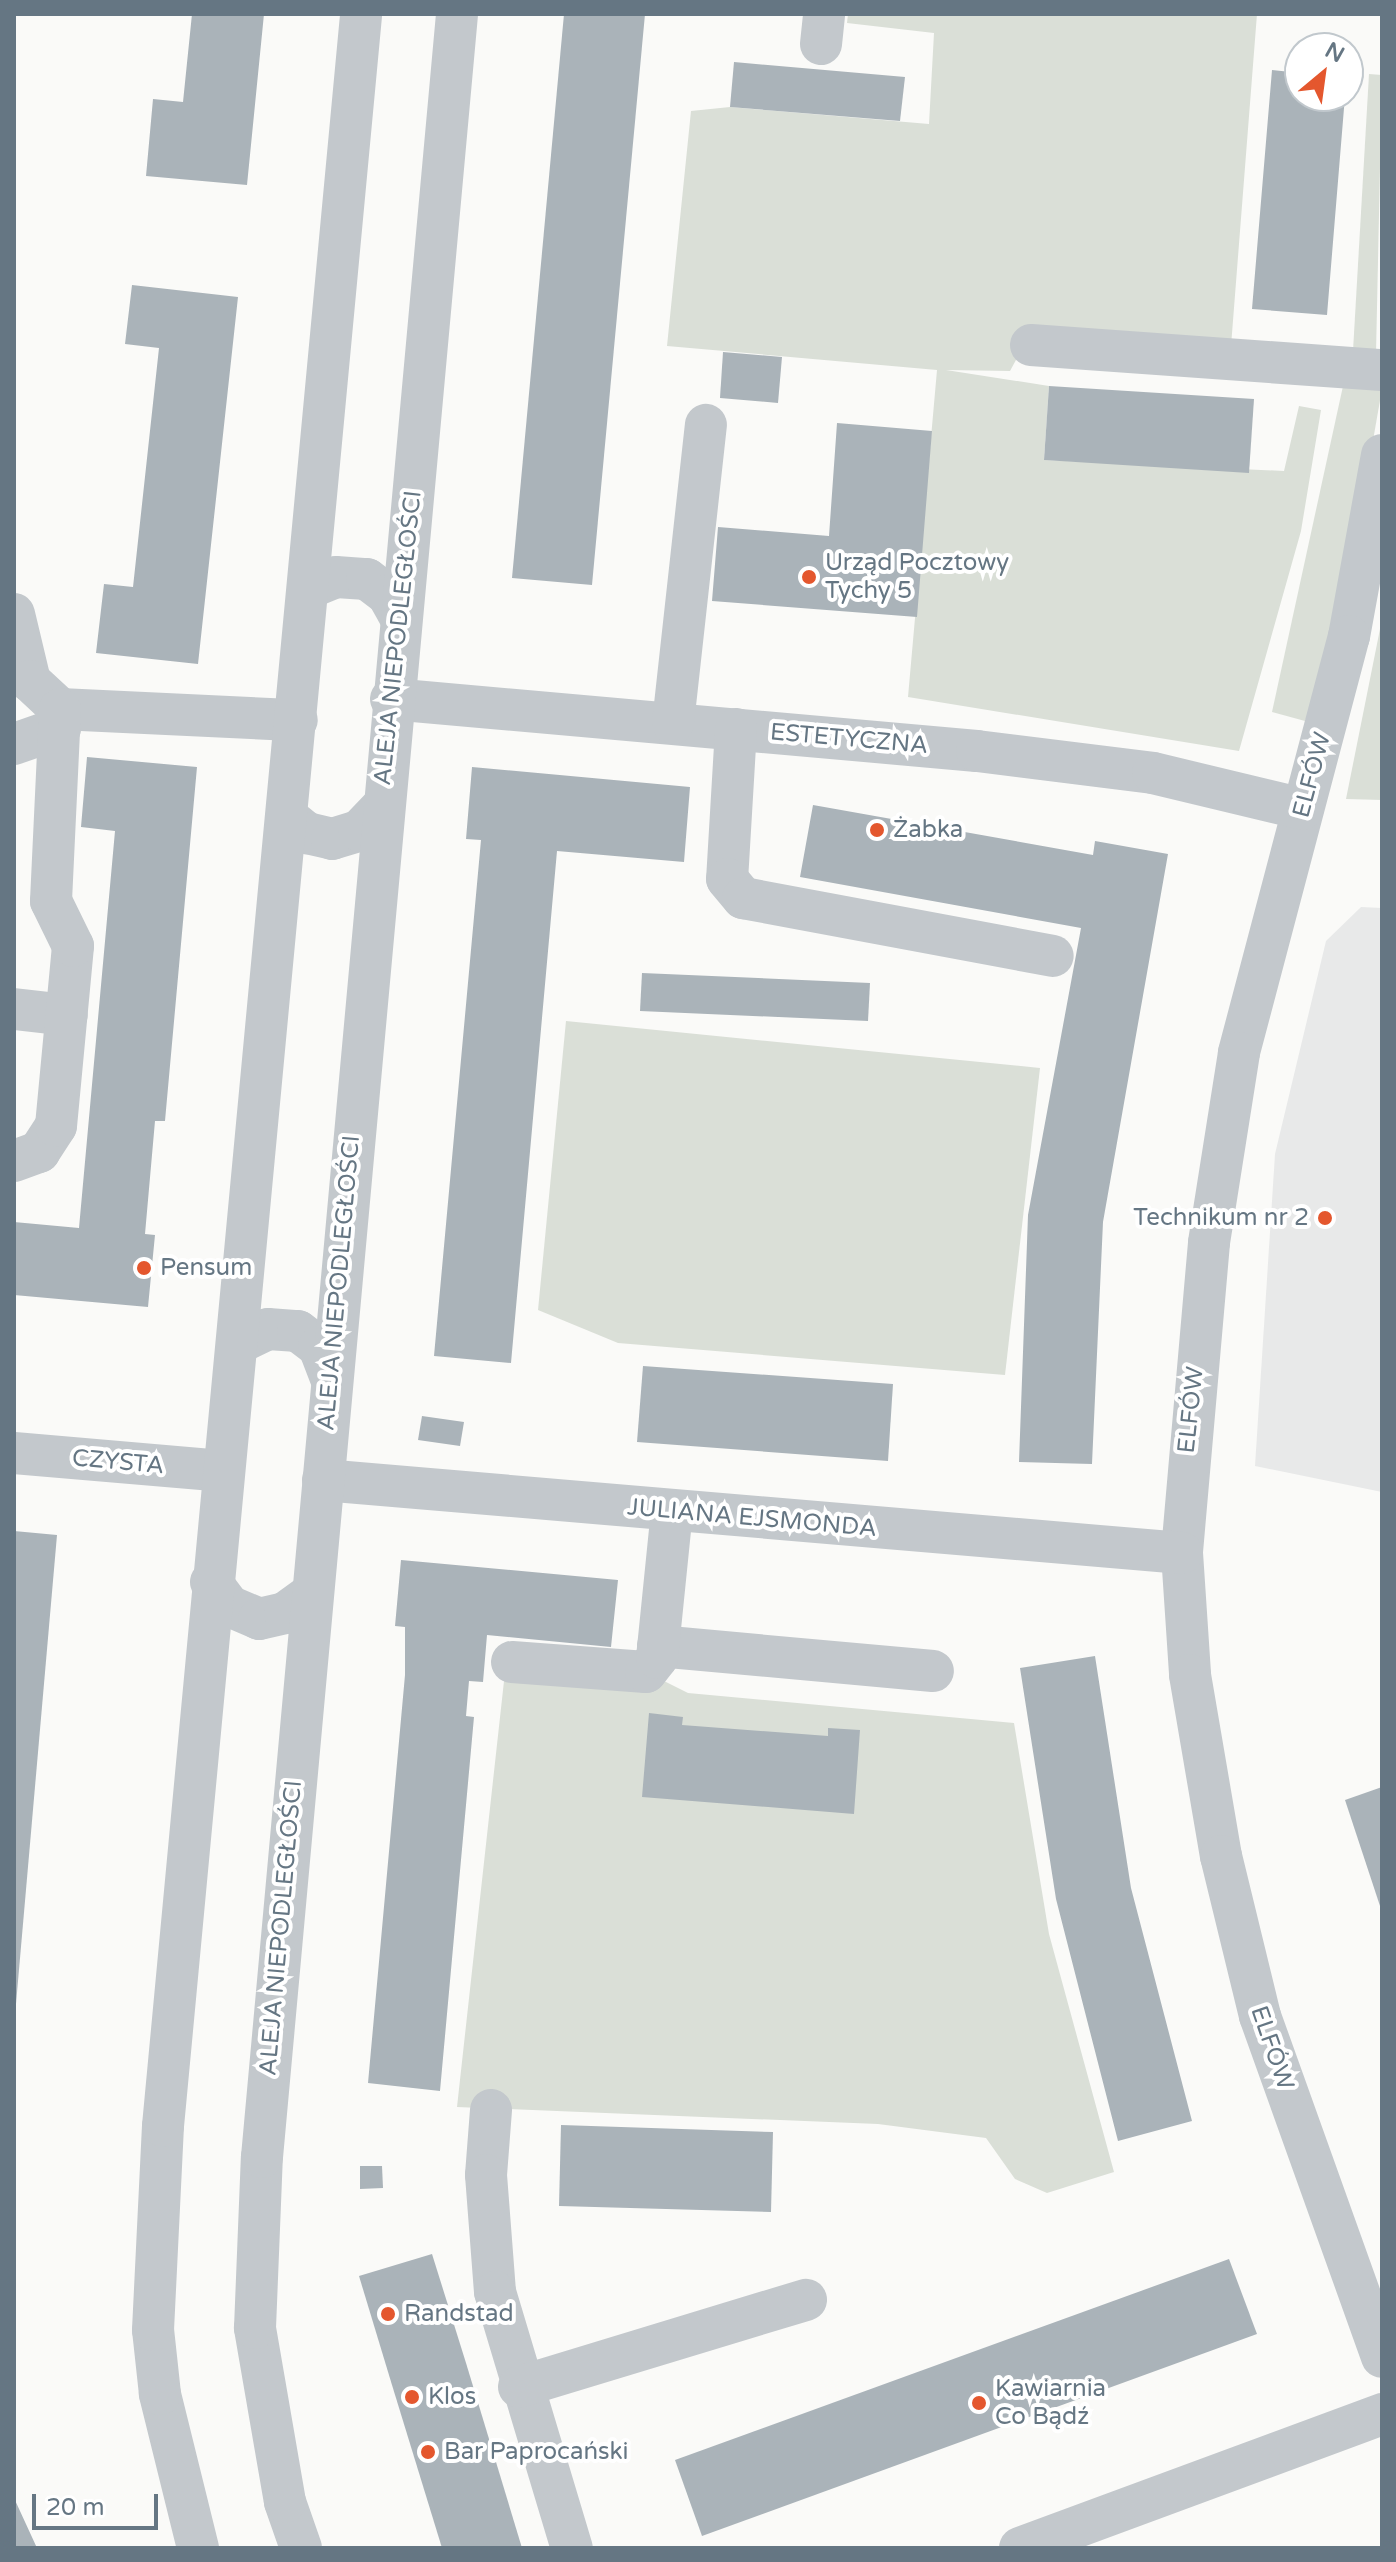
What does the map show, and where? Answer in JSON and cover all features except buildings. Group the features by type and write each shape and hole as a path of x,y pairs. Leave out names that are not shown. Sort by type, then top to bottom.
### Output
{"street":[{"path":"198,2548 160,2394 153,2330 163,2126 211,1582 297,720 361,14"},
{"name":"ALEJA NIEPODLEGŁOŚCI","path":"301,2548 285,2502 255,2328 308,1596 323,1480 380,809 457,14"},
{"path":"1031,345 1382,370"},
{"path":"673,723 706,425"},
{"name":"ELFÓW","path":"1382,455 1349,636 1239,1053 1209,1243 1182,1553 1190,1675 1221,1856 1260,2016 1382,2357"},
{"path":"309,588 343,575 367,579 388,595 400,617"},
{"path":"14,614 30,681 60,718 51,901 73,946 56,1126 39,1152 14,1161"},
{"name":"ESTETYCZNA","path":"391,699 736,729 1153,773 1303,809"},
{"path":"14,744 60,718 297,720"},
{"path":"736,729 727,879 743,898 1053,956"},
{"path":"287,817 307,833 332,839 359,831 380,809"},
{"path":"14,1009 67,1015"},
{"path":"237,1344 268,1329 298,1331 319,1347 331,1378"},
{"name":"CZYSTA","path":"14,1453 222,1471"},
{"name":"JULIANA EJSMONDA","path":"323,1480 1182,1553"},
{"path":"512,1662 646,1672 658,1646 672,1511"},
{"path":"211,1582 229,1606 259,1619 285,1613 308,1596"},
{"path":"658,1646 933,1671"},
{"path":"491,2110 486,2175 495,2292 519,2387 572,2548"},
{"path":"519,2387 806,2300"},
{"path":"1020,2548 1382,2414"}],"shaded area":[{"path":"848,14 1257,14 1230,359 1022,349 1010,371 946,370 1049,386 1044,460 1284,471 1299,406 1321,410 1301,531 1239,751 908,697 937,370 667,346 691,111 730,107 929,124 934,33 847,23"},
{"path":"1369,74 1382,75 1376,354 1353,351"},
{"path":"1343,386 1382,389 1339,635 1305,721 1272,712"},
{"path":"1382,619 1382,800 1346,799"},
{"name":"Technikum nr 2","path":"1361,907 1382,908 1382,1492 1255,1466 1275,1154 1326,941"},
{"path":"566,1021 1040,1068 1005,1375 618,1343 538,1310"},
{"path":"505,1672 646,1672 688,1693 1014,1723 1049,1934 1114,2172 1047,2193 1015,2179 986,2138 878,2124 457,2107"}],"place":[{"name":"Urząd Pocztowy Tychy 5","path":"809,577"},
{"name":"Żabka","path":"877,830"},
{"name":"Technikum nr 2","path":"1325,1218"},
{"name":"Pensum","path":"144,1268"},
{"name":"Randstad","path":"388,2314"},
{"name":"Klos","path":"412,2397"},
{"name":"Kawiarnia Co Bądź","path":"979,2403"},
{"name":"Bar Paprocański","path":"428,2452"}]}
